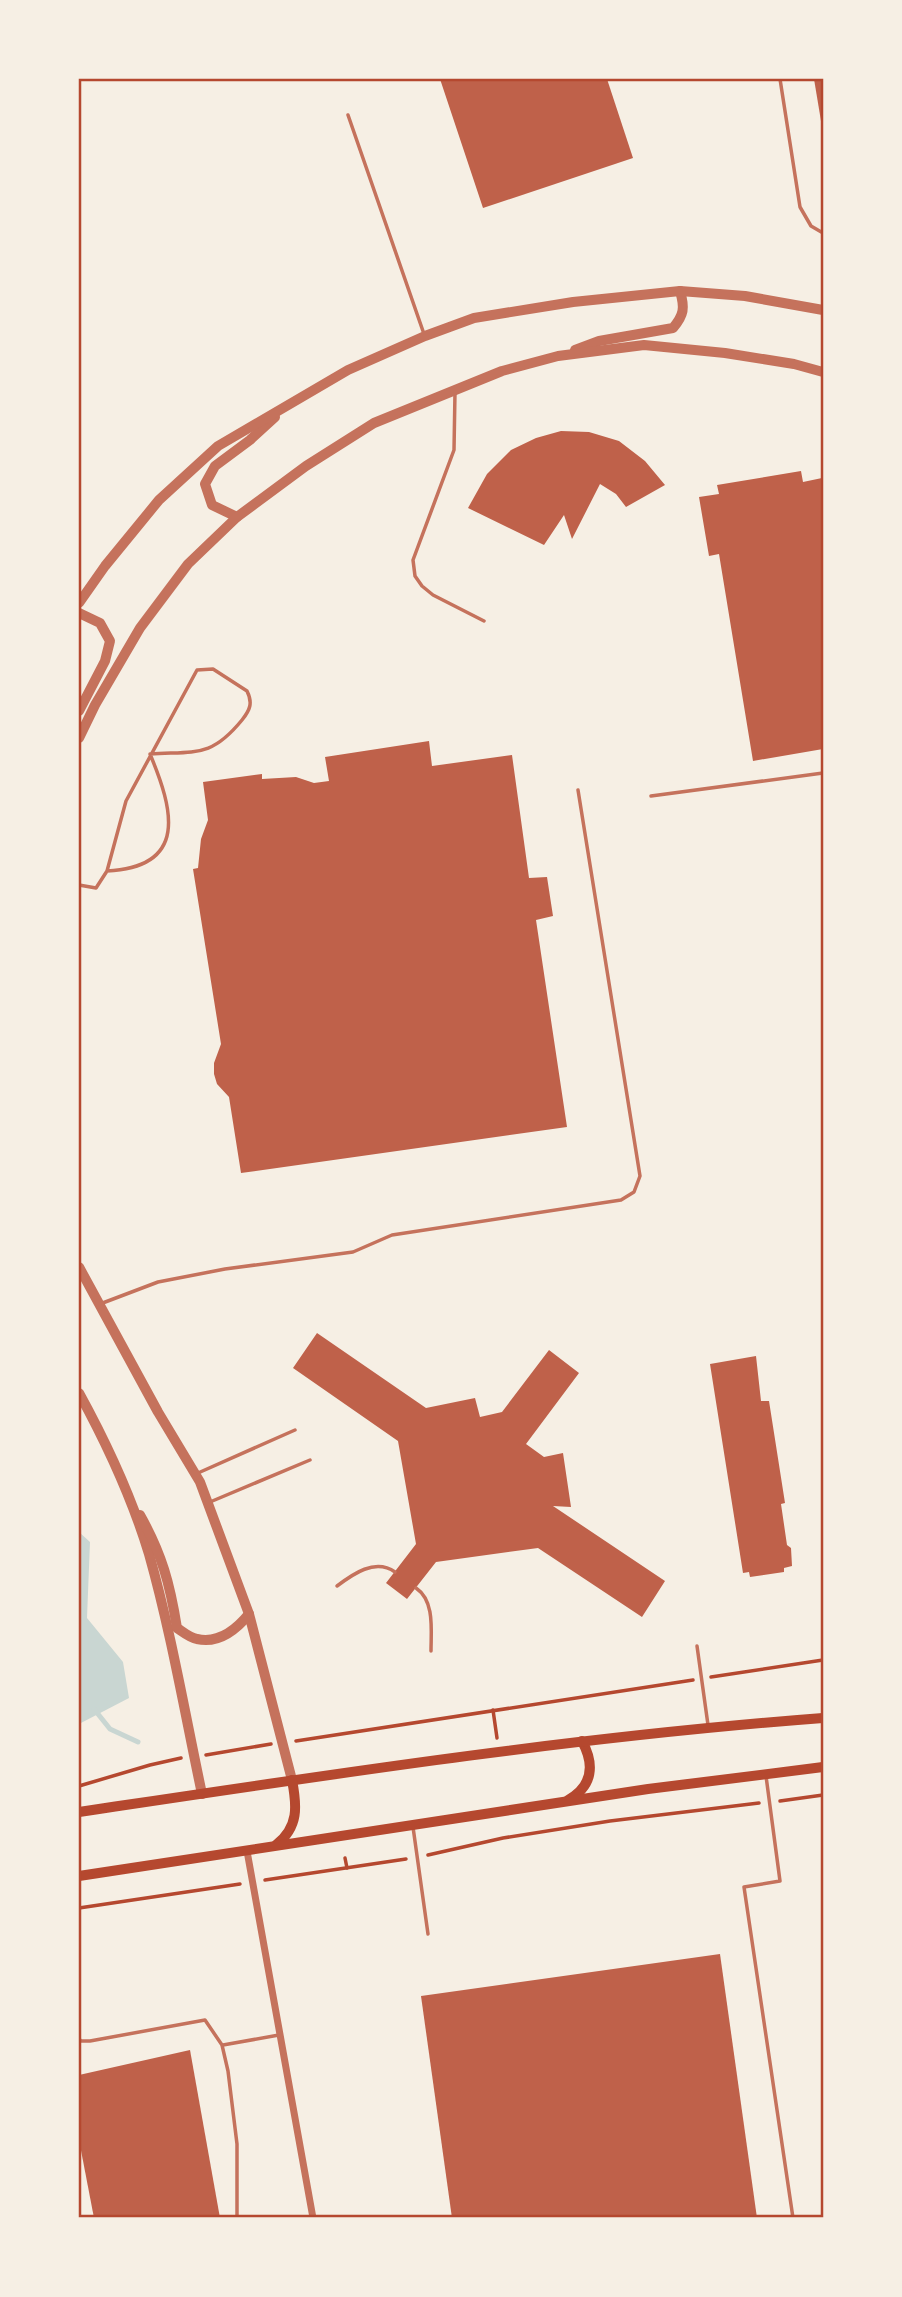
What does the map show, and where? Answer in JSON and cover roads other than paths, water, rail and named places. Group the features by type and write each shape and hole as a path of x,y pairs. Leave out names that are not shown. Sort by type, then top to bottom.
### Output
{"main road":[{"path":"79,1812 582,1741 823,1718"},
{"path":"566,1802 578,1795 589,1779 589,1758 582,1741"},
{"path":"79,1876 566,1802 823,1767"},
{"path":"274,1846 284,1838 295,1819 292,1780"}],"street":[{"path":"79,738 140,628 188,564 237,517 306,466 374,423 502,371 558,356 599,341 673,328 683,315 684,304 680,291"},
{"path":"79,603 105,566 159,500 218,446 348,370 425,336 474,318 573,302 680,291 745,296 823,310"},
{"path":"558,356 644,345 725,353 794,364 823,372"},
{"path":"237,517 212,505 205,484 215,466 250,440 290,402"},
{"path":"79,613 100,623 110,641 105,661 79,711"},
{"path":"79,1267 208,1503 249,1614 292,1780"},
{"path":"79,1393 152,1537 170,1583 177,1628 196,1639 221,1639 239,1626 249,1614"},
{"path":"128,1493 149,1554 202,1794"},
{"path":"247,1851 313,2218"}],"lane":[{"path":"780,79 800,207 811,226 823,233"},
{"path":"348,115 425,336"},
{"path":"455,390 454,450 413,561 415,576 422,586 433,595 484,621"},
{"path":"79,885 96,888 107,871 126,802 150,754 198,670 212,669 247,691 251,703 250,711 227,738 212,748 150,754"},
{"path":"107,871 130,870 149,861 158,853 168,834 169,807 150,754"},
{"path":"652,796 823,773"},
{"path":"99,1305 158,1282 225,1269 353,1252 392,1235 621,1200 634,1192 640,1176 578,790"},
{"path":"195,1475 295,1430"},
{"path":"208,1503 310,1460"},
{"path":"337,1586 369,1566 389,1568 395,1572"},
{"path":"416,1588 423,1592 430,1608 431,1651"},
{"path":"697,1646 708,1727"},
{"path":"766,1774 780,1881 744,1887 793,2218"},
{"path":"413,1825 428,1934"},
{"path":"79,2039 90,2041 205,2020 222,2045 228,2071 237,2144 237,2218"},
{"path":"222,2045 279,2035"}],"waterway":[{"path":"94,1709 110,1729 138,1742"}]}
